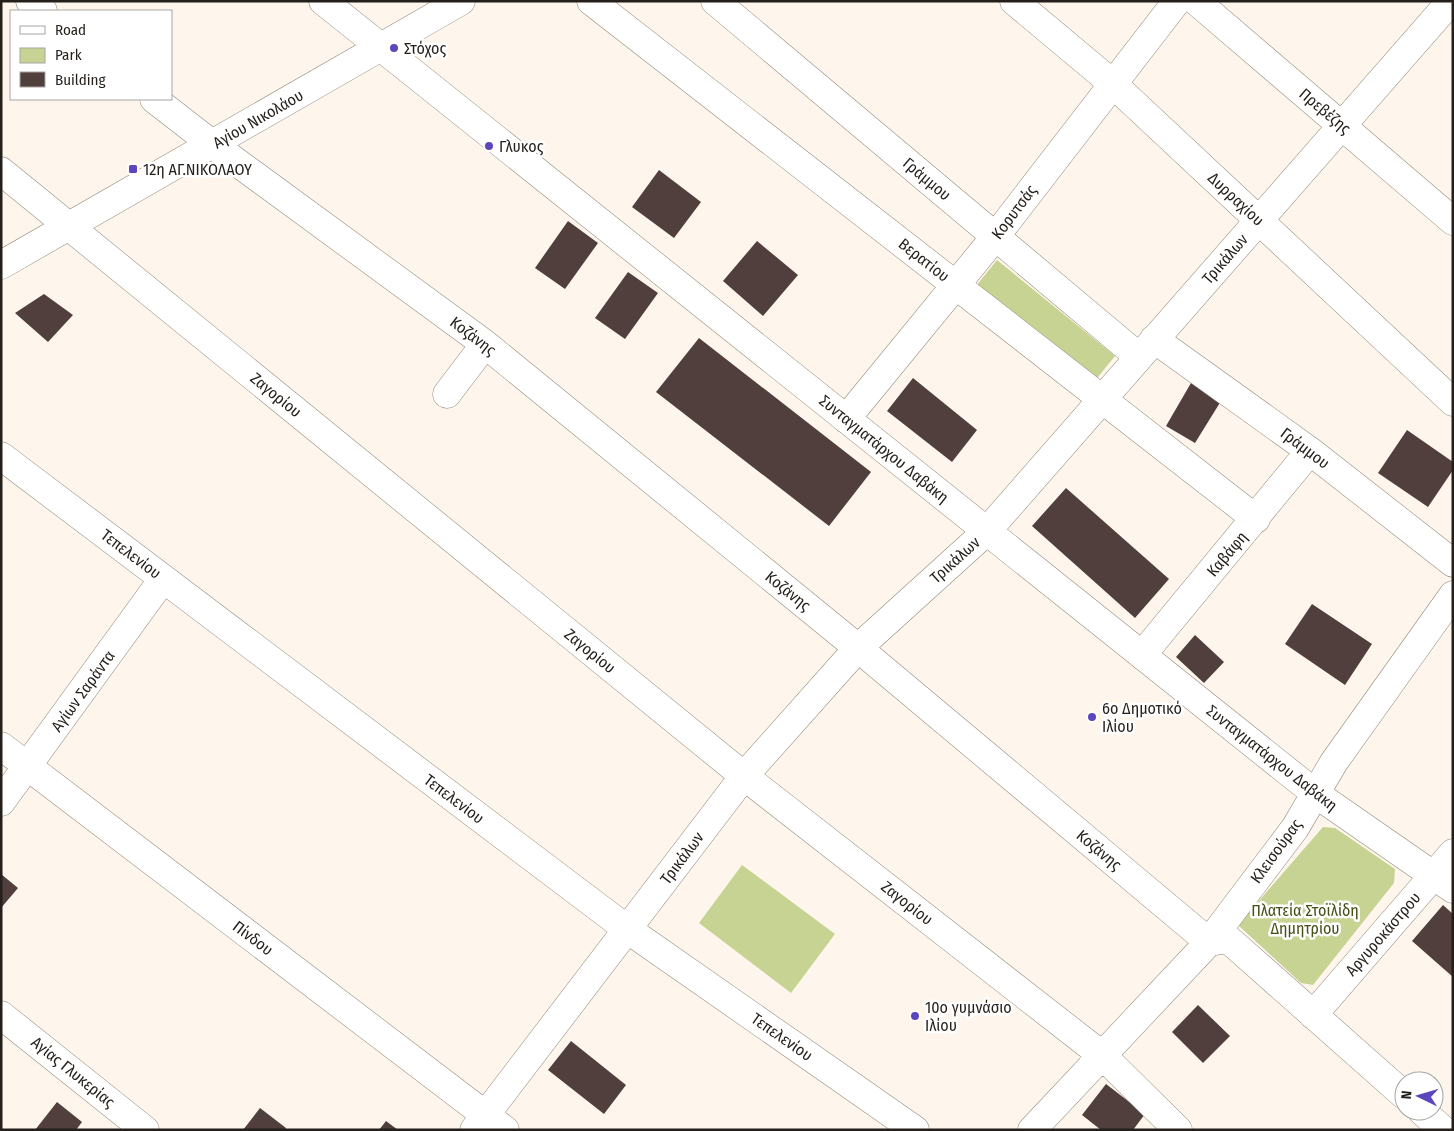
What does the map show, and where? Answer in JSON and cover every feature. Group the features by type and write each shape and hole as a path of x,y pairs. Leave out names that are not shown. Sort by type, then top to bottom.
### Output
{"street":[{"path":"30,1 42,10"},
{"name":"Συνταγματάρχου Δαβάκη","path":"323,1 1316,794 1444,881"},
{"name":"Αγίου Νικολάου","path":"1,265 461,1"},
{"name":"Βερατίου","path":"591,1 1256,519"},
{"name":"Γράμμου","path":"715,1 995,237 1147,348 1310,451 1453,563"},
{"name":"Δυρραχίου","path":"1014,1 1112,83 1453,402"},
{"name":"Κορυτσάς","path":"846,419 995,237 1177,1"},
{"name":"Πρεβέζης","path":"1196,1 1453,221"},
{"name":"Τρικάλων","path":"488,1125 627,929 744,776 858,648 987,531 1444,8"},
{"name":"Κοζάνης","path":"155,100 212,144 485,344 858,648 1209,942"},
{"name":"Ζαγορίου","path":"1,171 744,776 1103,1056 1178,1130"},
{"path":"447,394 485,344"},
{"name":"Καβάφη","path":"1142,655 1256,519 1310,451"},
{"name":"Τεπελενίου","path":"1,456 627,929 915,1130"},
{"name":"Αγίων Σαράντα","path":"1,802 163,579"},
{"name":"Κλεισούρας","path":"1032,1130 1209,942 1295,828 1334,762 1453,595"},
{"name":"Πίνδου","path":"1,746 488,1125"},
{"name":"Αργυροκάστρου","path":"1313,1015 1444,881 1453,853"},
{"path":"1209,942 1228,939 1394,1086"},
{"name":"Αγίας Γλυκερίας","path":"1,1015 145,1130"},
{"path":"1433,1121 1443,1130"}],"green space":[{"path":"997,260 1115,356 1094,382 976,286"},
{"name":"Πλατεία Στοϊλίδη Δημητρίου","path":"1323,827 1335,828 1395,869 1394,883 1313,985 1301,983 1238,925"},
{"path":"742,865 835,934 791,993 699,923"}],"building":[{"path":"659,170 701,202 674,238 632,207"},
{"path":"568,221 598,243 565,289 535,268"},
{"path":"757,241 798,275 763,316 723,281"},
{"path":"628,272 658,293 625,339 595,318"},
{"path":"44,294 73,315 48,342 15,313"},
{"path":"699,338 871,472 829,526 656,392"},
{"path":"913,378 977,430 952,462 887,411"},
{"path":"1191,383 1221,401 1195,443 1166,426"},
{"path":"1407,430 1453,462 1453,470 1428,507 1378,473"},
{"path":"1066,488 1169,579 1135,618 1032,526"},
{"path":"1312,604 1372,644 1345,685 1285,644"},
{"path":"1195,635 1224,662 1204,683 1176,657"},
{"path":"1,874 18,888 1,908"},
{"path":"1443,905 1453,914 1453,977 1412,941"},
{"path":"1198,1005 1230,1036 1203,1063 1172,1032"},
{"path":"571,1041 626,1085 604,1114 548,1070"},
{"path":"1106,1084 1145,1114 1133,1130 1101,1130 1082,1115"},
{"path":"57,1102 82,1122 76,1130 35,1130"},
{"path":"260,1108 286,1128 285,1130 243,1130"},
{"path":"386,1121 398,1130 379,1130"}],"place":[{"name":"Στόχος","path":"394,48"},
{"name":"Γλυκος","path":"489,146"},
{"name":"12η ΑΓ.ΝΙΚΟΛΑΟΥ","path":"133,169"},
{"name":"6ο Δημοτικό Ιλίου","path":"1092,717"},
{"name":"10ο γυμνάσιο Ιλίου","path":"915,1016"}]}
